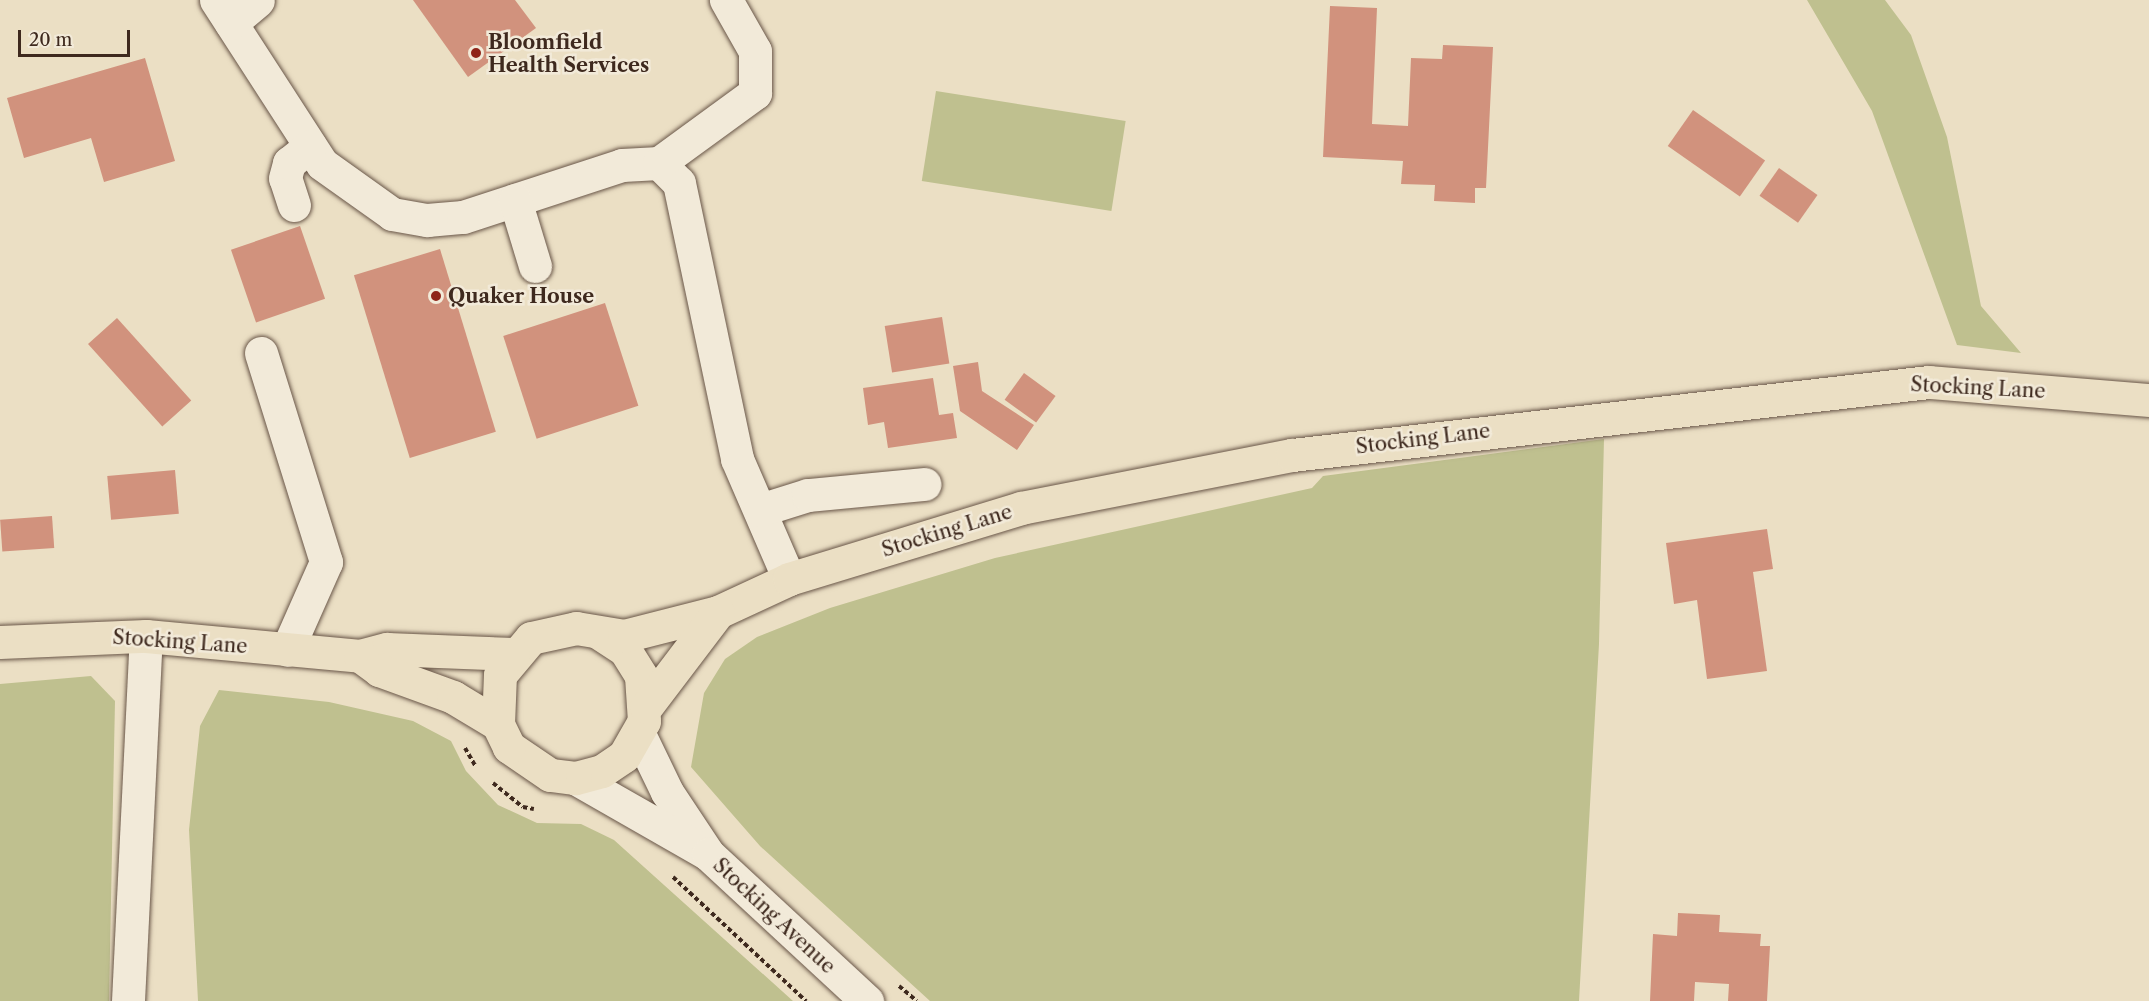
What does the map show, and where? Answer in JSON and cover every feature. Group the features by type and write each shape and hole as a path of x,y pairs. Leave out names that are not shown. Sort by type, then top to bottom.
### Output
{"main road":[{"name":"Stocking Lane","path":"0,642 146,636 360,656 387,649 513,654 553,629 624,636 718,612 789,579 1021,508 1293,455 1929,382 2149,400"},
{"name":"Stocking Lane","path":"513,654 495,699 498,724 509,747 527,764 550,775 575,778 609,766 718,612"},
{"name":"Stocking Lane","path":"599,633 625,650 641,676 643,720"},
{"name":"Stocking Lane","path":"360,656 380,670 453,697 498,724"}],"street":[{"path":"258,0 223,12 322,164 392,213 427,220 463,218 622,165 659,163 755,93 755,51 726,0"},
{"path":"294,205 285,178 289,163 310,146"},
{"path":"659,163 679,183 736,459 789,579"},
{"path":"515,200 535,266"},
{"path":"261,353 326,562 287,650"},
{"path":"759,510 808,495 924,484"},
{"path":"128,1001 146,636"},
{"name":"Stocking Avenue","path":"643,720 667,792 708,854"},
{"name":"Stocking Avenue","path":"575,778 708,854 867,1001"}],"path":[{"path":"461,740 482,771"},
{"path":"489,778 523,807 543,811"},
{"path":"666,872 806,1001"}],"green space":[{"path":"1807,0 1885,0 1911,35 1947,137 1981,306 2021,353 1957,345 1872,111"},
{"path":"936,91 1126,121 1111,211 922,181"},
{"path":"1604,439 1599,644 1579,1001 930,1001 760,846 691,767 704,693 725,659 757,637 830,608 995,558 1312,488 1323,476"},
{"path":"91,676 115,701 109,1001 0,1001 0,684"},
{"path":"219,690 329,702 413,721 451,741 466,771 498,805 537,823 581,824 614,840 793,1001 198,1001 189,830 200,726"}],"building":[{"name":"Bloomfield Health Services","path":"413,0 515,0 536,28 468,77"},
{"path":"1330,6 1377,8 1372,124 1408,126 1411,58 1442,59 1443,45 1493,47 1486,188 1475,188 1475,203 1434,201 1435,185 1401,184 1403,161 1323,157"},
{"path":"145,58 175,161 104,182 91,138 24,158 7,98"},
{"path":"1693,110 1765,160 1740,197 1668,146"},
{"path":"1779,168 1818,195 1798,223 1759,196"},
{"path":"300,226 325,299 256,323 231,250"},
{"path":"440,249 496,432 410,458 354,275"},
{"path":"605,303 638,406 537,439 503,336"},
{"path":"942,317 949,363 892,372 885,326"},
{"path":"117,318 191,400 162,427 88,344"},
{"path":"978,362 982,391 1034,425 1017,450 960,411 953,366"},
{"path":"1024,373 1056,396 1036,423 1005,400"},
{"path":"933,378 939,415 953,413 957,438 888,448 884,422 868,425 863,388"},
{"path":"175,470 179,514 111,520 107,476"},
{"path":"52,516 54,548 2,552 0,520"},
{"path":"1767,529 1773,569 1753,572 1767,671 1707,679 1697,600 1674,604 1666,543"},
{"path":"1678,913 1720,915 1719,932 1761,934 1760,946 1770,946 1767,1001 1728,1001 1729,984 1695,982 1694,1001 1650,1001 1653,934 1677,936"}],"place":[{"name":"Bloomfield Health Services","path":"476,53"},
{"name":"Quaker House","path":"436,296"}]}
